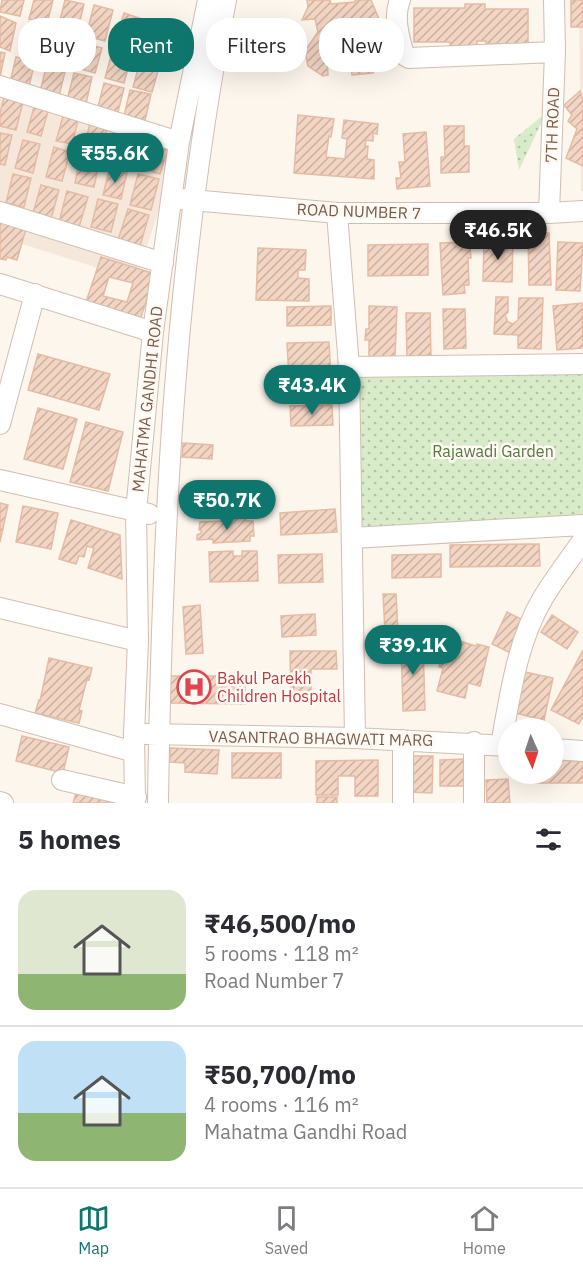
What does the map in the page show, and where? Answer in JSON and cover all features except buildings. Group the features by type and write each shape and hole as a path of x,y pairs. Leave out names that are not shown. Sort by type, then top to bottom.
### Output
{"street":[{"name":"MAHATMA GANDHI ROAD","path":"136,800 134,743 138,641 136,512 153,332 179,142 208,0"},
{"name":"MAHATMA GANDHI ROAD","path":"158,803 166,516 177,340 213,62 225,0"},
{"path":"400,0 397,7 398,32 404,55 409,58 555,52"},
{"name":"7TH ROAD","path":"549,213 555,52 554,0"},
{"path":"0,86 179,142"},
{"name":"ROAD NUMBER 7","path":"172,198 337,213 583,211"},
{"path":"0,212 163,263"},
{"path":"337,213 349,367 355,738"},
{"path":"0,284 153,332"},
{"path":"0,424 4,395 35,294"},
{"path":"349,367 583,364"},
{"path":"0,480 136,512 166,516"},
{"path":"352,538 583,525"},
{"path":"508,718 512,683 526,637 542,599 583,540"},
{"path":"137,600 163,600"},
{"path":"0,608 138,641"},
{"name":"VASANTRAO BHAGWATI MARG","path":"0,714 134,743 159,735 355,738 498,744"},
{"path":"403,740 403,803"},
{"path":"474,742 474,803"},
{"path":"564,750 583,752"},
{"path":"62,780 136,800"}],"shaded area":[{"path":"579,0 583,0 583,191 581,191"},
{"path":"0,90 180,145 136,280 0,237"}],"green space":[{"path":"546,113 519,170 514,139"},
{"name":"Rajawadi Garden","path":"583,374 583,525 362,530 359,377"}],"place":[{"name":"Bakul Parekh Children Hospital","path":"194,687"}]}
